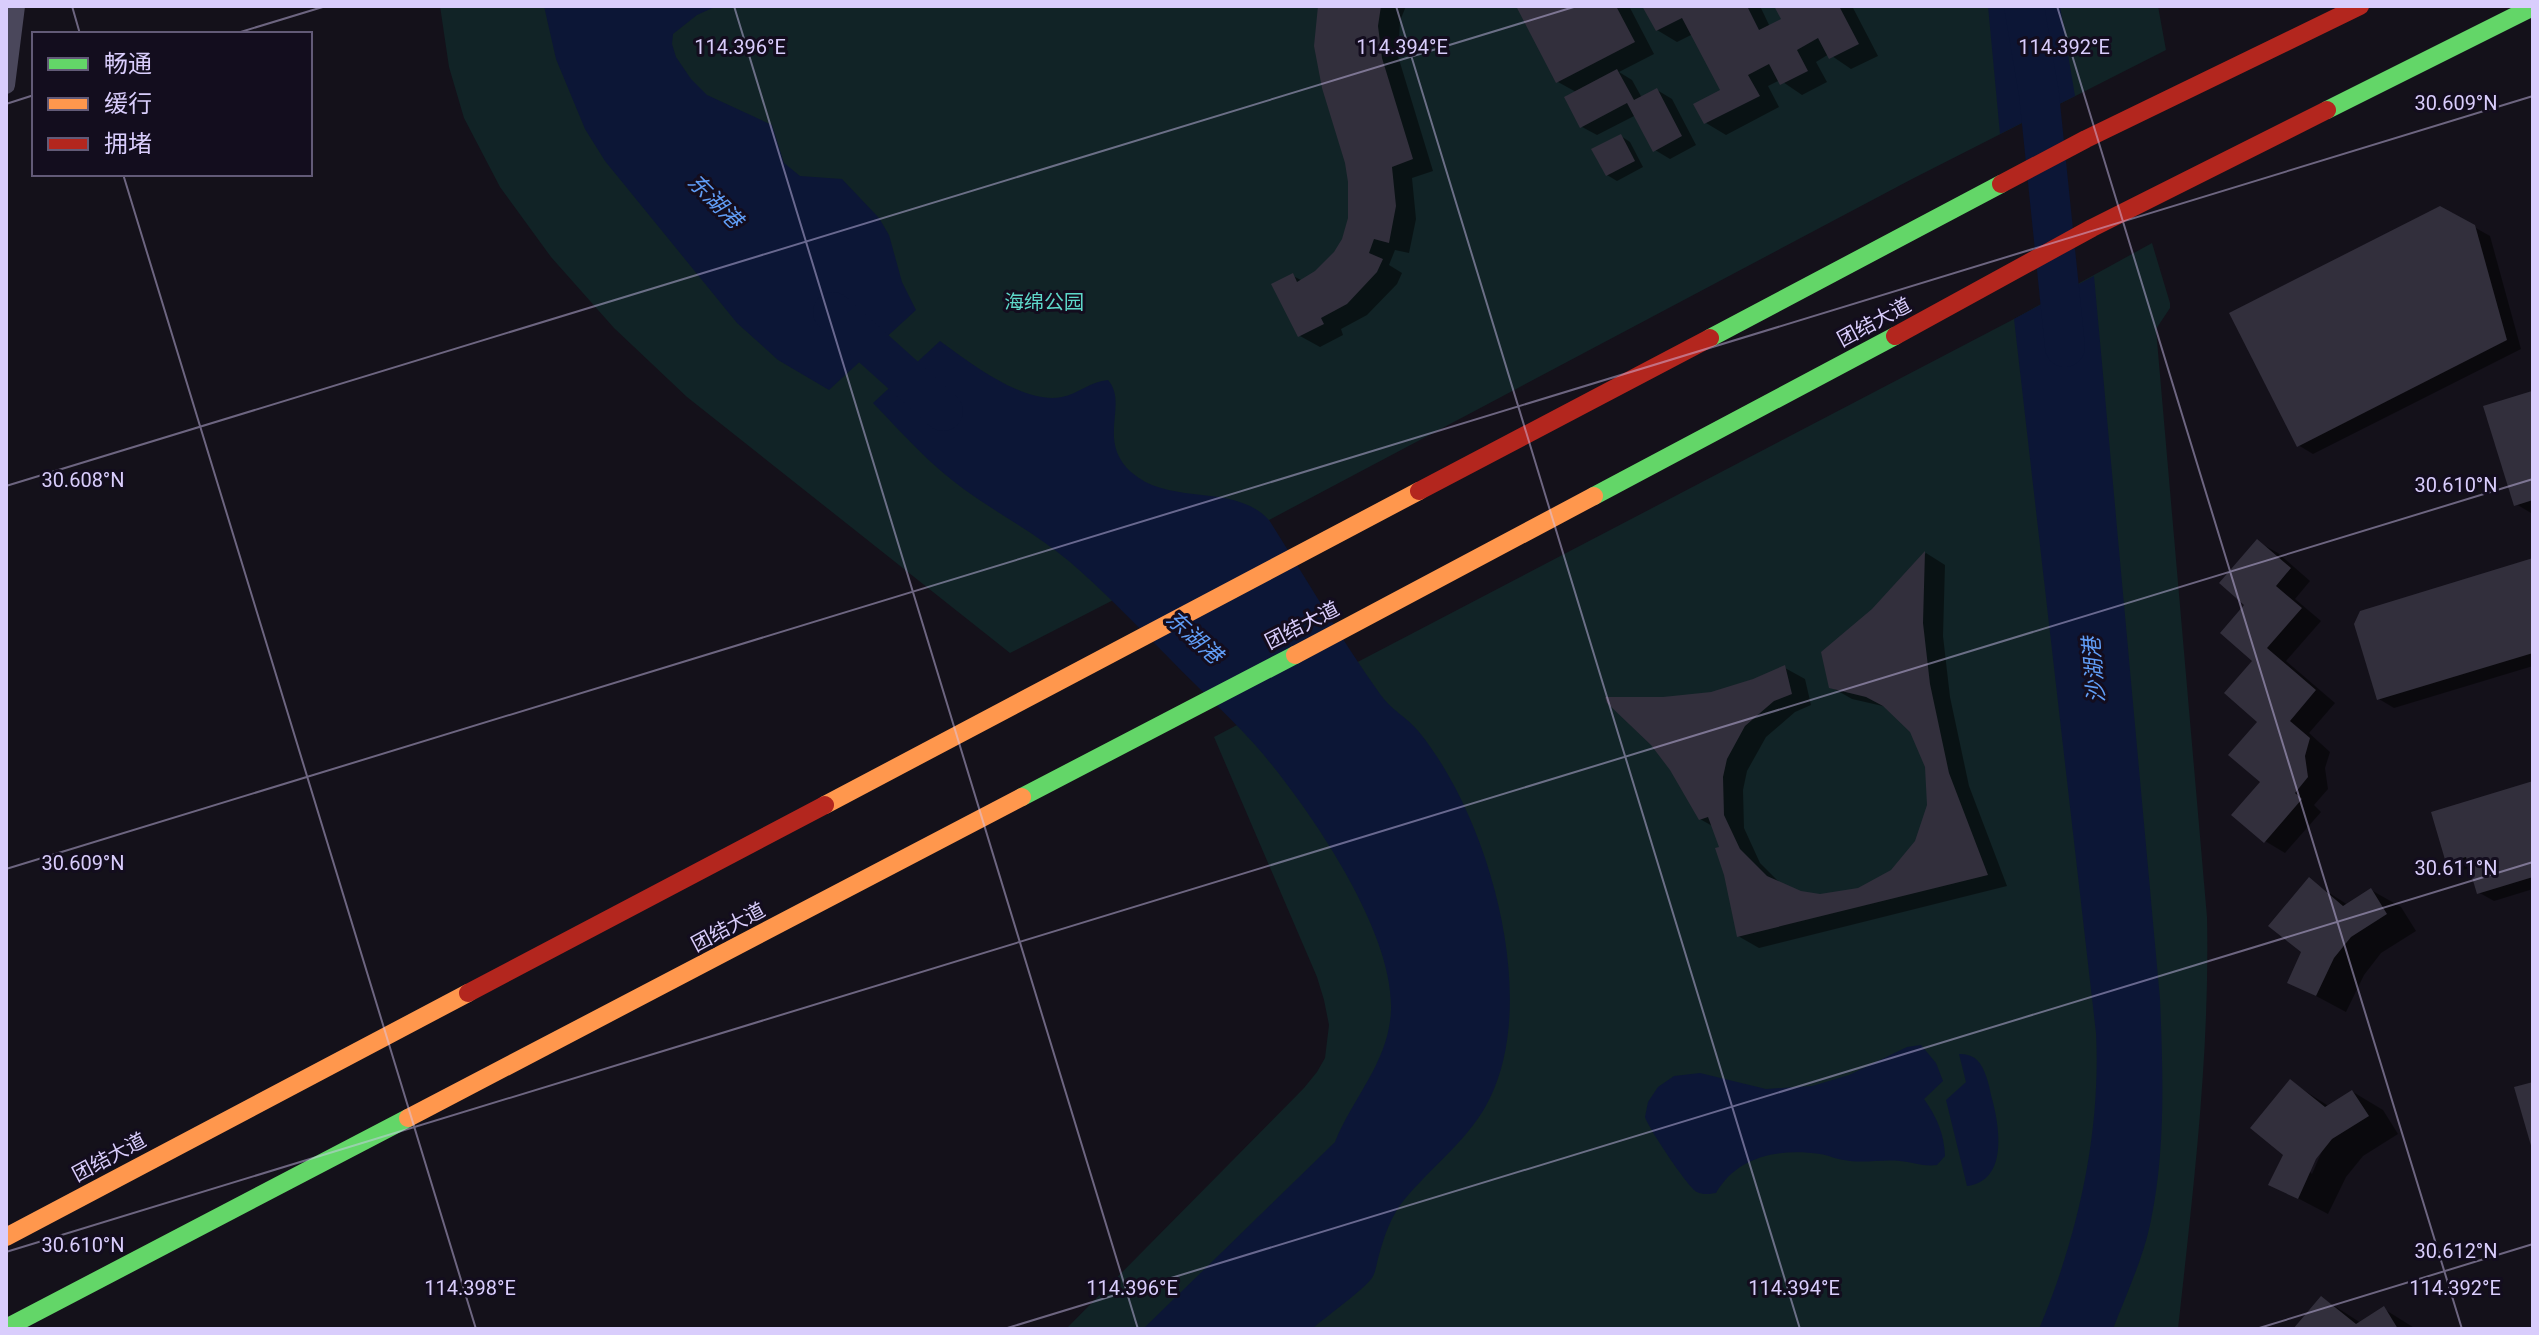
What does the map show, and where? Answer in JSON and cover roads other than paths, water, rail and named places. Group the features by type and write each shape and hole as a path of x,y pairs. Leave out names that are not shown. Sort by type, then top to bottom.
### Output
{"main road":[{"name":"团结大道","path":"6,1237 2086,139 2360,6"},
{"name":"团结大道","path":"6,1328 1357,622 2001,280 2092,228 2533,7"}],"street":[{"path":"6,85 16,6"}],"water":[{"path":"544,6 717,6 697,15 673,34 676,57 707,95 772,125 784,163 800,176 842,179 879,218 889,235 902,282 916,310 829,390 778,360 737,323 605,161 585,129 556,59"},
{"path":"1988,6 2060,6 2075,96 2000,134"},
{"path":"2094,276 2160,999 2161,1141 2147,1238 2113,1329 2039,1329 2065,1258 2084,1184 2097,1071 2096,1033 2014,319"},
{"path":"940,341 998,380 1031,395 1062,397 1108,380 1116,400 1116,448 1131,472 1147,483 1164,489 1238,501 1255,508 1269,520 1380,694 1419,732 1444,768 1466,810 1485,858 1499,908 1508,960 1510,1010 1504,1056 1490,1098 1462,1139 1399,1206 1386,1233 1372,1278 1312,1329 1143,1329 1335,1142 1377,1063 1389,1029 1388,979 1379,945 1365,910 1326,840 1283,779 1252,742 1083,573 1045,543 952,480 873,403"},
{"path":"1921,1045 1936,1063 1943,1081 1924,1099 1936,1119 1943,1140 1945,1156 1937,1165 1851,1161 1789,1152 1760,1157 1747,1163 1735,1170 1716,1193 1702,1194 1692,1188 1677,1169 1645,1117 1648,1102 1658,1087 1674,1076 1700,1073 1766,1089 1812,1086 1849,1075 1907,1047"},
{"path":"1959,1054 1975,1058 1980,1063 1988,1081 1998,1135 1996,1162 1990,1174 1981,1182 1967,1186 1946,1100 1966,1082"}],"waterway":[{"name":"沙湖港","path":"2024,6 2039,94 2065,347"},
{"name":"东湖港","path":"833,312 943,411"}],"park label":[{"name":"海绵公园","path":"1044,302"}]}
